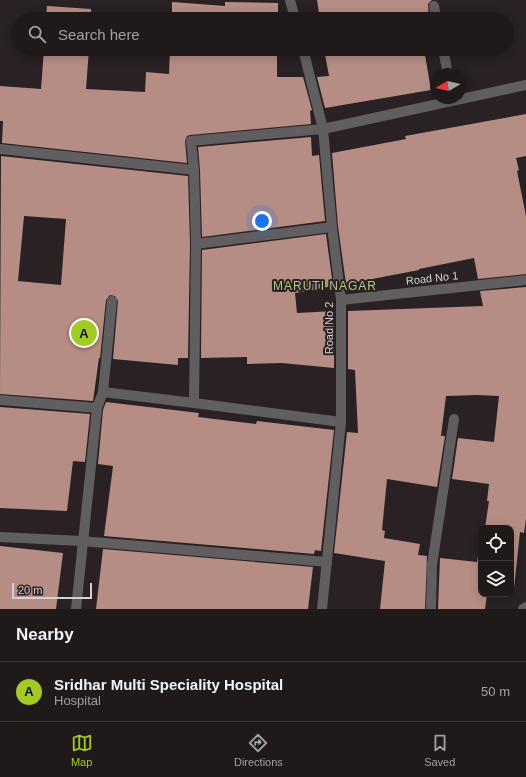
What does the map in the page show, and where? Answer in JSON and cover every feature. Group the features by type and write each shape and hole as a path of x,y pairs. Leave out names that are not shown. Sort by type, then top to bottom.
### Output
{"street":[{"path":"290,0 293,12"},
{"path":"434,6 435,12"},
{"name":"Road No 2","path":"305,56 323,129 332,227 341,300 341,422 322,609"},
{"path":"444,56 447,68"},
{"path":"466,98 526,85"},
{"path":"194,403 196,244 194,170 191,141 323,129 436,104"},
{"path":"0,149 194,170"},
{"path":"196,244 332,227"},
{"name":"Road No 1","path":"341,300 526,280"},
{"path":"76,609 97,408 103,392 112,301"},
{"path":"103,392 341,422"},
{"path":"0,400 97,408"},
{"path":"431,609 432,565 454,419"},
{"path":"0,537 82,541 327,562"},
{"path":"523,609 526,606"}],"building":[{"path":"317,0 432,0 428,4 429,12 319,12"},
{"path":"172,2 225,6 225,2 278,3 278,12 172,12"},
{"path":"47,6 91,9 91,12 47,12"},
{"path":"43,56 88,56 86,89 145,92 146,72 169,74 170,56 277,56 277,77 303,77 312,110 310,111 311,124 190,135 187,136 185,141 187,163 2,143 3,121 0,121 0,86 41,89"},
{"path":"325,56 425,56 430,90 325,108 317,77 329,76"},
{"path":"526,114 526,156 516,158 519,170 517,171 526,216 526,274 478,279 474,258 346,284 338,226 332,153 406,139 405,136"},
{"path":"311,137 312,156 319,155 325,221 202,237 198,147"},
{"path":"1,156 188,176 190,244 188,358 178,358 178,365 113,359 118,301 115,296 110,295 106,300 100,358 93,401 0,394","holes":["24,216 66,219 61,285 18,281"]},
{"path":"326,234 333,286 295,293 297,313 334,311 334,368 282,363 247,364 247,357 201,358 202,250"},
{"path":"526,287 526,519 524,533 520,532 514,589 514,525 485,525 489,501 487,501 489,484 452,479 458,438 494,442 499,396 446,396 441,436 445,436 437,487 387,479 382,530 385,531 384,538 420,544 418,555 427,556 425,609 380,609 385,561 334,553 347,432 358,433 355,370 348,369 348,311 483,306 480,291"},
{"path":"106,402 199,413 198,417 256,424 257,421 334,430 321,551 315,550 314,554 104,536 113,466 98,464 103,410"},
{"path":"0,407 90,414 85,462 73,461 67,511 0,508"},
{"path":"0,546 63,553 56,609 0,609"},
{"path":"103,549 313,567 308,609 96,609"},
{"path":"478,555 478,597 487,597 485,609 438,609 440,558 477,562"}],"place":[{"name":"Sridhar Multi Speciality Hospital","path":"84,333"}],"district":[{"name":"MARUTI NAGAR","path":"325,286"}]}
